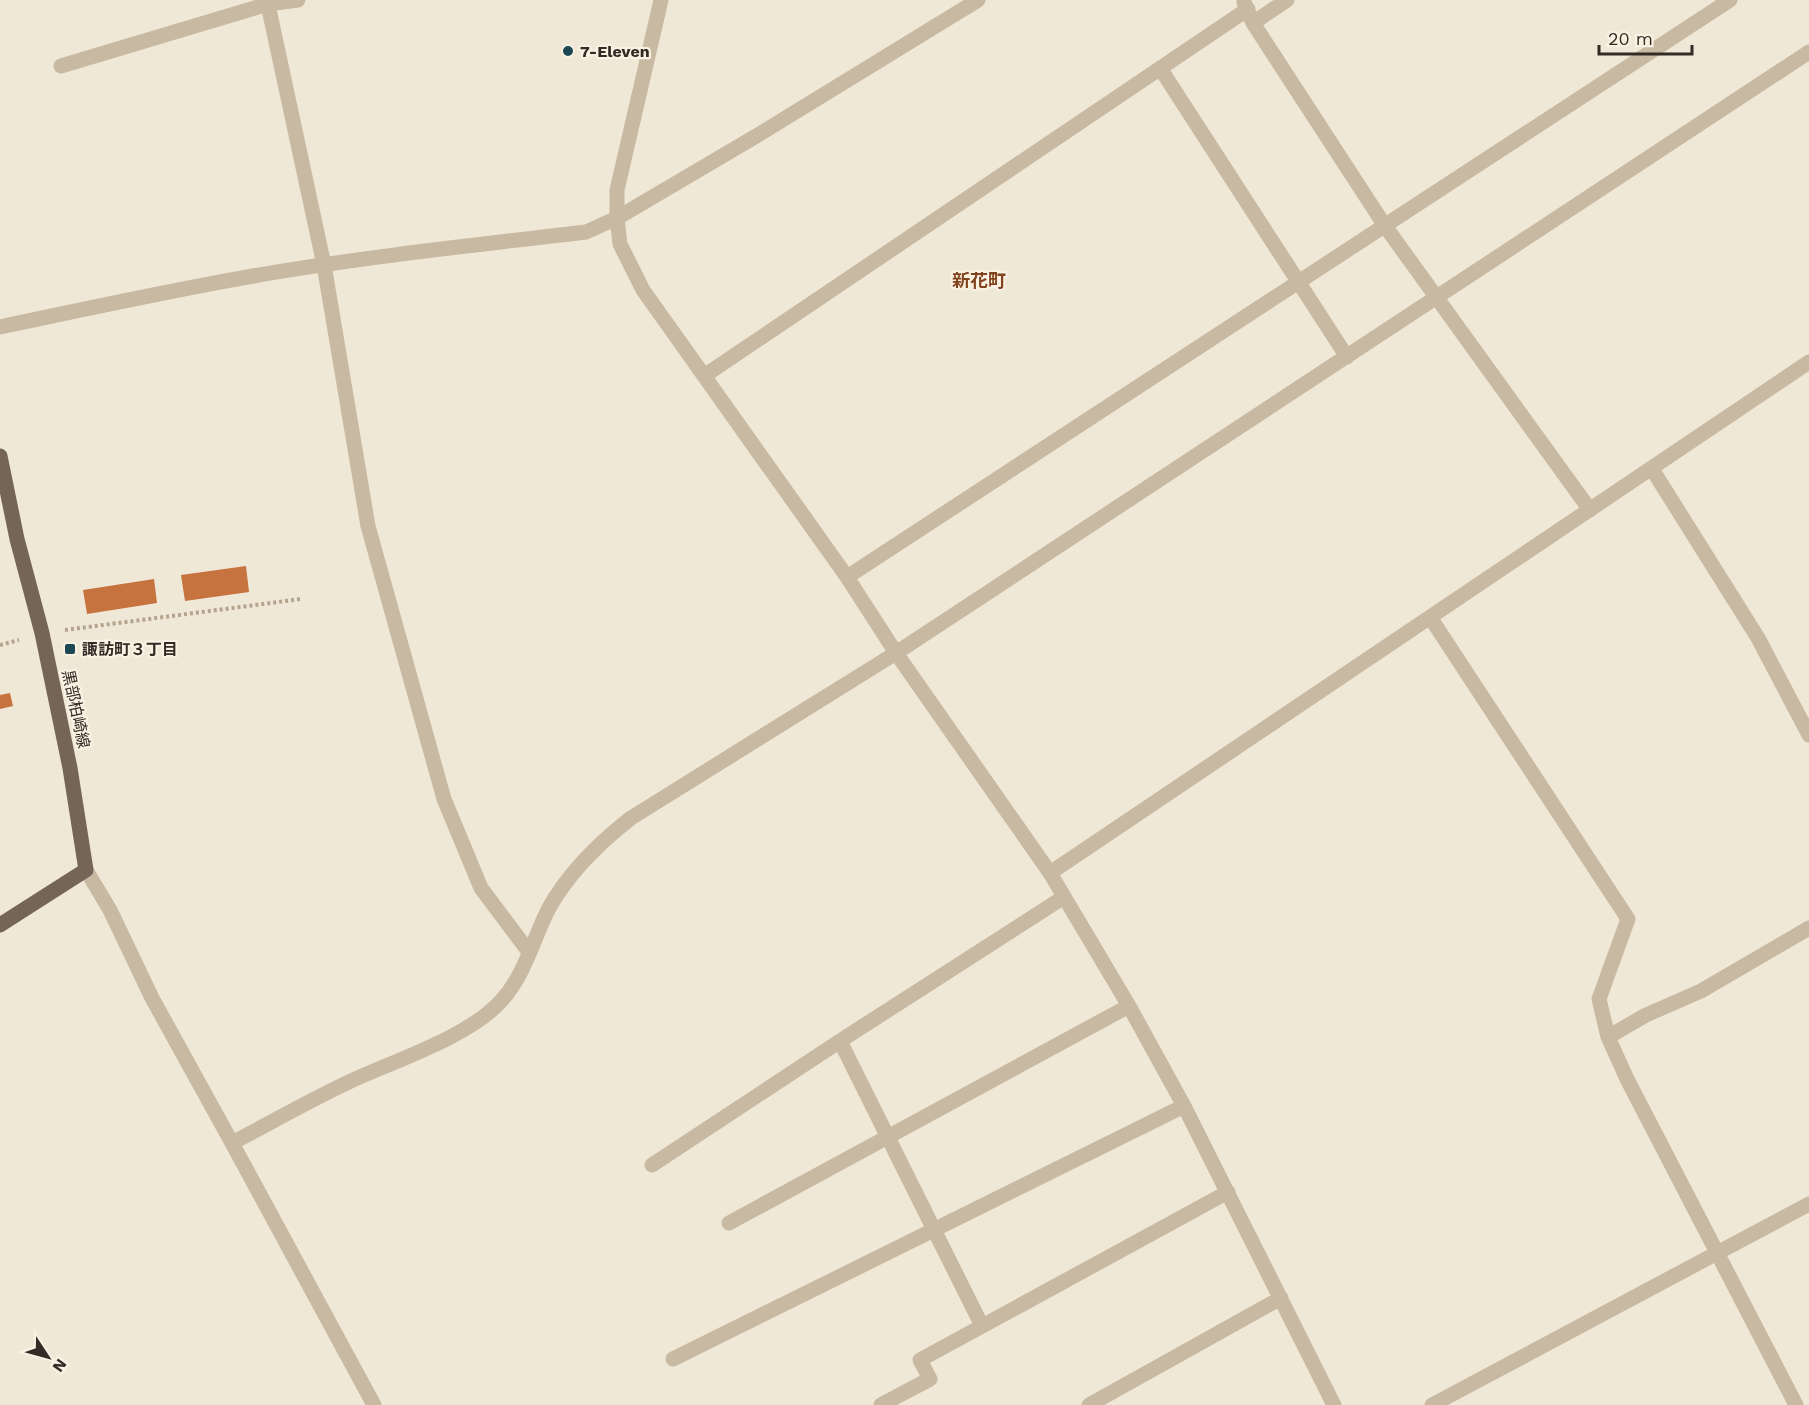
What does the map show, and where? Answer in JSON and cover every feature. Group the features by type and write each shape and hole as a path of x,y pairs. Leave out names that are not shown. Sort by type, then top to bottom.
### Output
{"main road":[{"name":"黒部柏崎線","path":"0,456 17,539 42,633 70,768 86,870"},
{"path":"0,926 86,870"}],"street":[{"path":"61,66 267,2 298,0"},
{"path":"661,0 616,190 620,244 643,290 847,577 896,653 1050,873 1129,1006 1184,1106 1334,1405"},
{"path":"0,327 116,302 324,265 586,232 617,218 758,135 978,0"},
{"path":"704,376 1248,10 1287,0"},
{"path":"847,577 1730,0"},
{"path":"267,2 324,265 368,526 444,800 481,888 529,952"},
{"path":"1248,10 1385,226 1590,510"},
{"path":"232,1143 351,1081 435,1044 488,1015 517,979 551,906 569,878 598,844 631,818 896,653 1809,52"},
{"path":"1160,68 1347,357"},
{"path":"1050,873 1809,363"},
{"path":"1652,468 1758,638 1809,735"},
{"path":"1430,617 1628,919 1599,999 1608,1037 1627,1079 1796,1405"},
{"path":"86,870 110,910 152,998 374,1405"},
{"path":"652,1165 1064,897"},
{"path":"1608,1037 1646,1015 1701,991 1809,928"},
{"path":"729,1223 1129,1006"},
{"path":"840,1041 982,1326"},
{"path":"673,1359 1184,1106"},
{"path":"881,1405 930,1379 920,1360 1228,1192"},
{"path":"1432,1405 1809,1204"},
{"path":"1096,1403 1281,1298"}],"path":[{"path":"0,645 42,633 301,599"}],"building":[{"path":"246,566 249,592 185,601 181,575"},
{"path":"154,579 157,603 87,614 83,590"},
{"path":"10,693 13,706 0,709 0,695"}],"place":[{"name":"7-Eleven","path":"568,51"},
{"name":"諏訪町３丁目","path":"70,649"}],"district":[{"name":"新花町","path":"979,280"}]}
